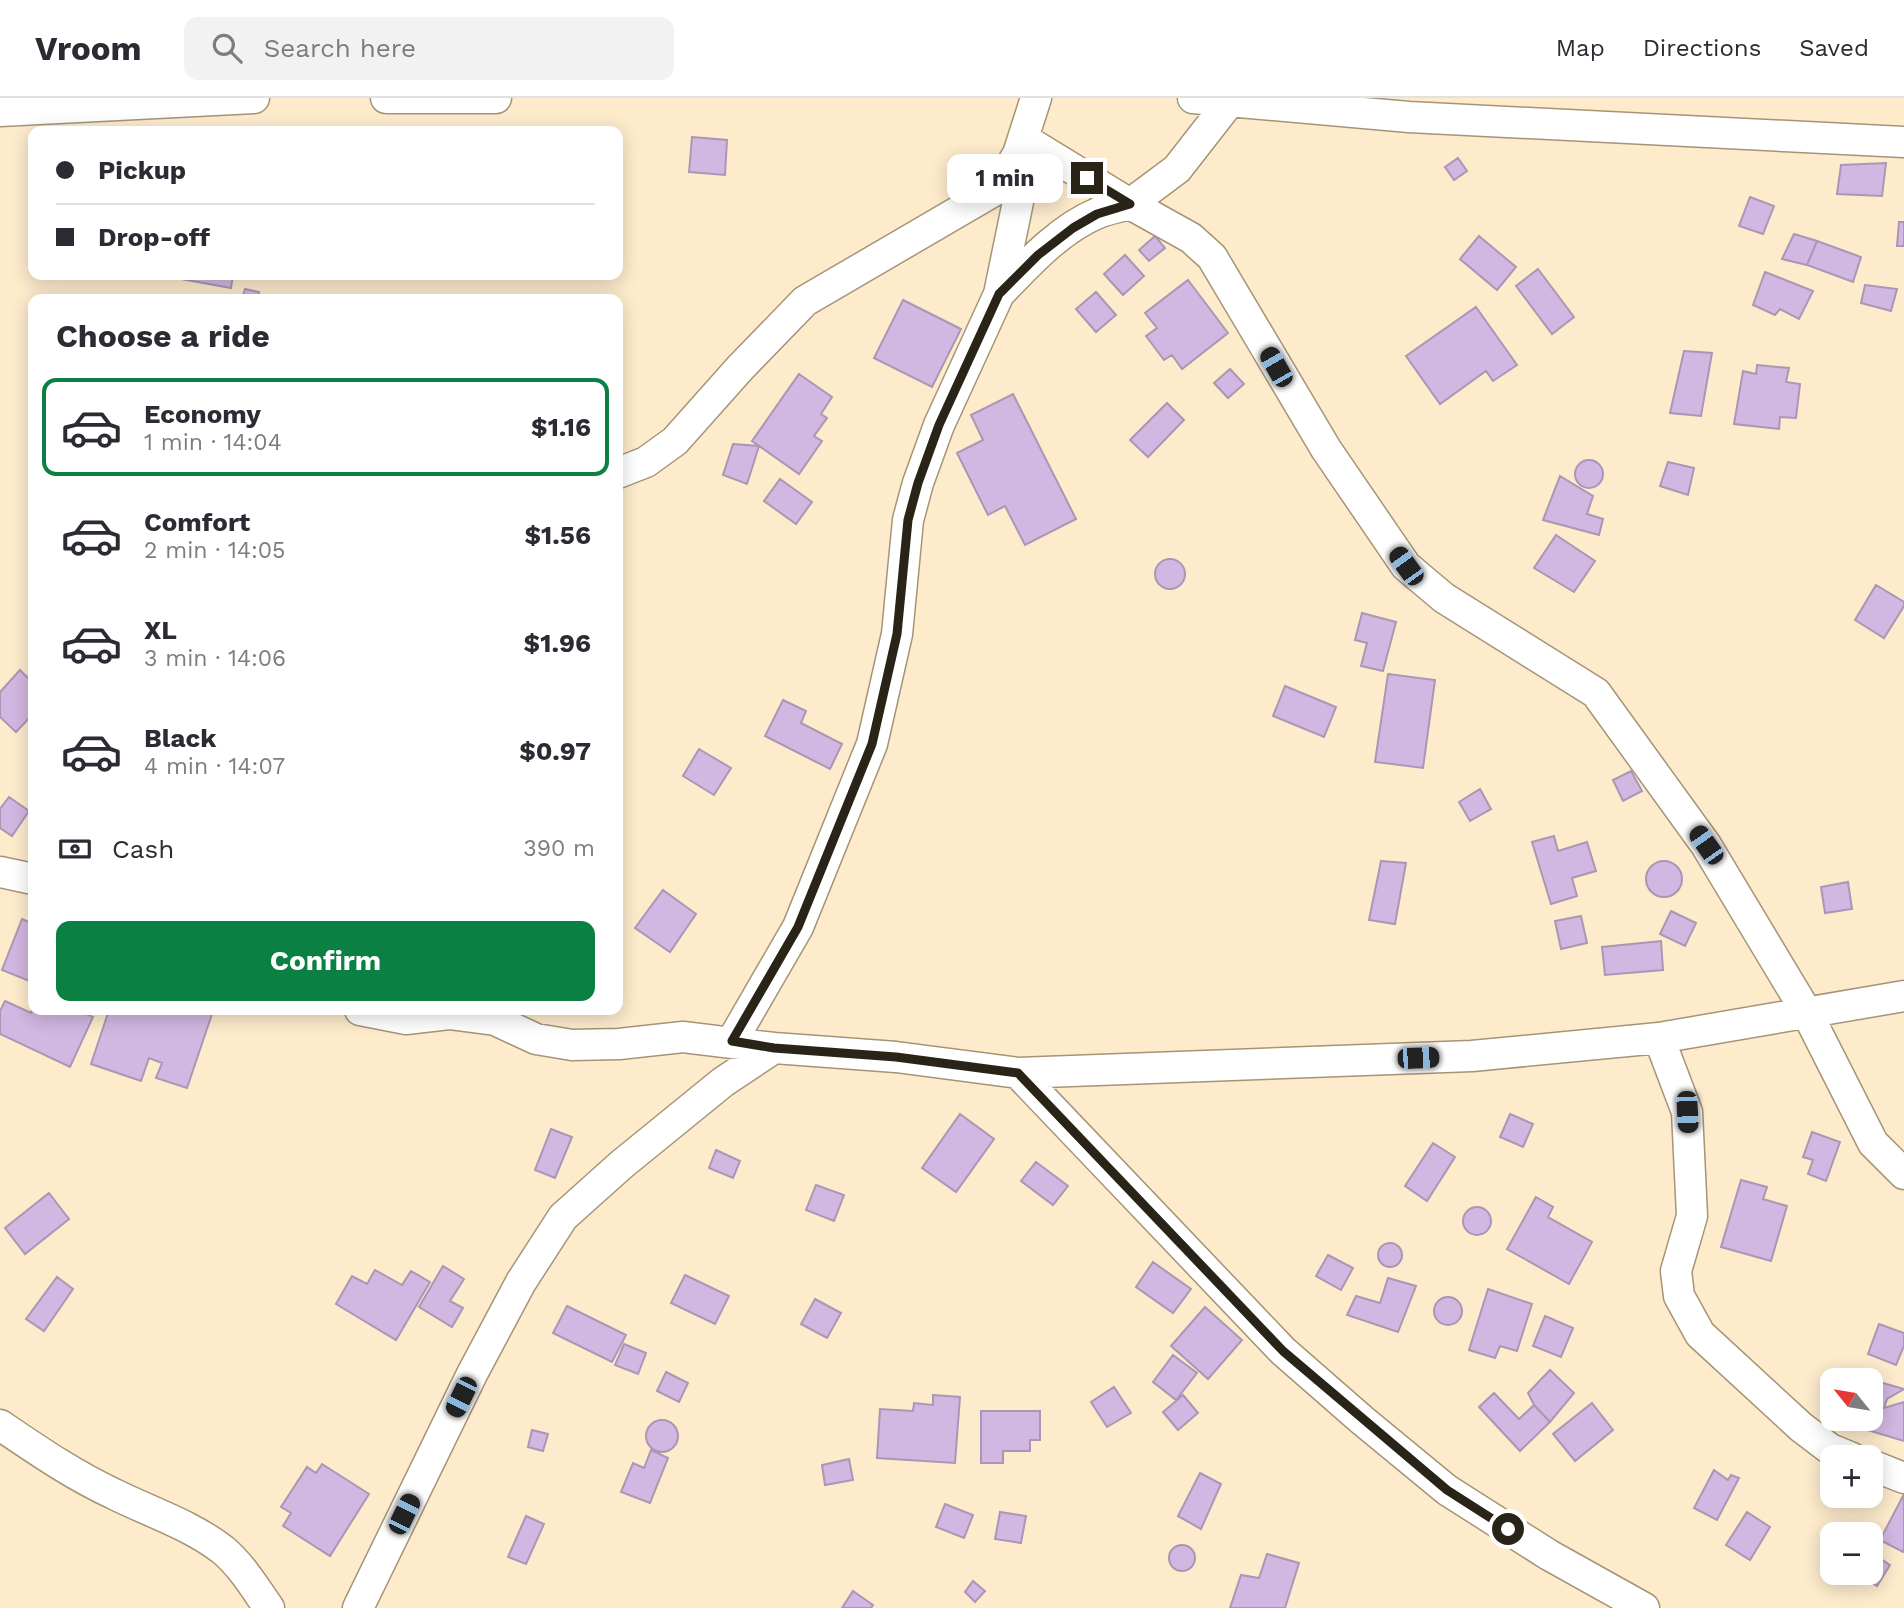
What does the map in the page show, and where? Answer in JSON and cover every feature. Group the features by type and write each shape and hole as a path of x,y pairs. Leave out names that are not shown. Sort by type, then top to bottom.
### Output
{"street":[{"path":"4,106 254,98"},
{"path":"386,98 496,98"},
{"path":"623,471 646,462 675,441 805,301 997,188 1021,146 1036,98"},
{"path":"1193,98 1409,117 1904,142"},
{"path":"999,294 1038,255 1073,228 1097,214 1130,204 1177,169 1230,101"},
{"path":"1021,146 1191,239 1212,257 1320,439 1406,566 1444,598 1596,693 1706,845 1807,1013 1873,1143 1904,1174"},
{"path":"732,1041 798,927 872,744 897,634 908,520 939,425 999,294 1018,197 1021,146"},
{"path":"0,872 28,878"},
{"path":"457,1015 495,1020 536,1039 572,1045 619,1044 683,1037 774,1048 896,1057 1018,1073 1472,1056 1660,1038 1904,996"},
{"path":"386,1015 407,1019 441,1015"},
{"path":"1660,1038 1687,1112 1692,1216 1676,1271 1679,1296 1700,1334 1801,1427 1825,1445"},
{"path":"358,1608 466,1386 515,1293 563,1217 621,1165 723,1082 774,1048"},
{"path":"1018,1073 1283,1351 1362,1420 1447,1490 1549,1555 1644,1608"},
{"path":"0,1425 51,1460 110,1493 204,1536 241,1568 270,1608"},
{"path":"1883,1470 1904,1478"}],"building":[{"path":"692,137 727,140 725,175 689,172"},
{"path":"1458,158 1467,171 1454,180 1445,167"},
{"path":"1886,163 1882,196 1837,194 1841,165"},
{"path":"1750,197 1774,206 1763,234 1739,226"},
{"path":"1899,222 1904,222 1904,246 1897,246"},
{"path":"1794,234 1817,241 1807,265 1782,259"},
{"path":"1155,236 1165,248 1149,261 1139,250"},
{"path":"1479,236 1516,267 1497,290 1460,259"},
{"path":"1817,241 1861,257 1853,282 1807,265"},
{"path":"1125,255 1144,276 1123,295 1104,274"},
{"path":"1538,269 1574,317 1552,334 1516,286"},
{"path":"1765,272 1813,291 1799,319 1780,309 1775,315 1753,305"},
{"path":"187,280 232,280 231,288"},
{"path":"1188,280 1228,333 1182,369 1172,355 1164,360 1146,336 1157,328 1145,313"},
{"path":"1865,285 1897,289 1891,311 1861,303"},
{"path":"245,289 259,292 258,294 244,294"},
{"path":"1096,292 1116,315 1096,332 1076,309"},
{"path":"903,300 961,329 932,387 874,358"},
{"path":"1476,307 1517,365 1493,381 1486,371 1440,404 1406,356"},
{"path":"1684,351 1712,353 1701,416 1670,413"},
{"path":"1757,365 1789,368 1786,382 1800,384 1796,418 1780,417 1779,429 1734,424 1743,371 1756,374"},
{"path":"1230,369 1244,384 1228,398 1214,383"},
{"path":"799,374 832,397 821,414 827,418 814,436 822,441 799,474 752,441"},
{"path":"1013,394 1076,519 1025,545 1005,506 988,515 957,453 983,440 971,415"},
{"path":"1167,403 1184,420 1148,457 1130,440"},
{"path":"733,444 759,446 747,484 723,475"},
{"path":"1589,460 1599,464 1603,474 1599,484 1589,488 1579,484 1575,474 1579,464"},
{"path":"1668,462 1694,468 1688,495 1660,486"},
{"path":"1560,476 1593,496 1587,514 1603,519 1599,535 1543,520"},
{"path":"780,479 812,502 796,524 764,501"},
{"path":"1556,535 1595,561 1574,592 1534,568"},
{"path":"1170,559 1181,563 1185,574 1181,585 1170,589 1159,585 1155,574 1159,563"},
{"path":"1876,585 1904,602 1884,638 1855,620"},
{"path":"1362,613 1396,622 1383,671 1361,666 1367,643 1355,640"},
{"path":"20,670 28,678 28,719 16,732 0,717 0,692"},
{"path":"1388,674 1435,680 1423,768 1375,762"},
{"path":"1285,686 1336,707 1324,737 1273,716"},
{"path":"783,700 806,711 801,723 842,744 830,769 765,736"},
{"path":"699,749 731,768 714,795 683,776"},
{"path":"1631,771 1642,791 1623,801 1613,780"},
{"path":"1480,789 1491,809 1470,821 1459,802"},
{"path":"9,797 28,810 12,836 0,828 0,809"},
{"path":"1554,836 1558,851 1587,842 1596,871 1572,878 1577,896 1551,904 1532,842"},
{"path":"1381,861 1406,863 1395,924 1369,920"},
{"path":"1664,861 1676,867 1682,879 1676,891 1664,897 1652,891 1646,879 1652,867"},
{"path":"1848,882 1852,909 1825,913 1821,887"},
{"path":"663,890 696,914 670,952 635,928"},
{"path":"1671,911 1696,923 1685,946 1660,934"},
{"path":"1581,916 1587,943 1561,949 1555,921"},
{"path":"22,919 28,922 28,980 2,970"},
{"path":"1661,941 1663,970 1605,975 1602,947"},
{"path":"5,1001 28,1012 28,1015 93,1017 70,1067 0,1034 0,1011"},
{"path":"107,1015 212,1015 187,1088 156,1078 162,1063 149,1058 141,1081 91,1064"},
{"path":"960,1114 994,1139 956,1192 922,1168"},
{"path":"1510,1114 1533,1124 1523,1147 1500,1137"},
{"path":"551,1129 572,1137 555,1178 535,1170"},
{"path":"1812,1132 1840,1142 1826,1181 1808,1174 1813,1160 1803,1157"},
{"path":"1433,1143 1455,1157 1427,1201 1405,1186"},
{"path":"716,1150 740,1161 733,1178 709,1168"},
{"path":"1036,1162 1068,1186 1053,1205 1021,1181"},
{"path":"1741,1180 1767,1187 1763,1199 1787,1206 1771,1261 1721,1247"},
{"path":"816,1185 844,1195 834,1221 806,1210"},
{"path":"49,1193 69,1219 25,1254 5,1228"},
{"path":"1536,1197 1553,1207 1548,1217 1592,1242 1569,1284 1507,1249"},
{"path":"1477,1207 1487,1211 1491,1221 1487,1231 1477,1235 1467,1231 1463,1221 1467,1211"},
{"path":"1390,1243 1399,1246 1402,1255 1399,1264 1390,1267 1381,1264 1378,1255 1381,1246"},
{"path":"1328,1255 1353,1268 1341,1290 1316,1276"},
{"path":"1153,1262 1191,1289 1173,1313 1136,1287"},
{"path":"443,1266 464,1279 450,1301 463,1308 452,1327 419,1307"},
{"path":"375,1270 402,1285 411,1271 430,1282 396,1340 336,1304 352,1276 367,1284"},
{"path":"685,1275 729,1296 715,1324 671,1303"},
{"path":"57,1277 73,1289 44,1331 26,1319"},
{"path":"1388,1278 1416,1286 1398,1332 1347,1315 1356,1296 1380,1303"},
{"path":"1488,1289 1532,1304 1517,1351 1500,1346 1495,1358 1469,1350"},
{"path":"1448,1297 1458,1301 1462,1311 1458,1321 1448,1325 1438,1321 1434,1311 1438,1301"},
{"path":"815,1299 841,1313 827,1338 801,1324"},
{"path":"567,1306 626,1335 612,1362 553,1333"},
{"path":"1205,1307 1242,1340 1208,1379 1171,1346"},
{"path":"1545,1316 1573,1328 1561,1357 1533,1346"},
{"path":"1879,1324 1904,1333 1904,1346 1896,1365 1868,1354"},
{"path":"624,1344 646,1353 638,1374 615,1365"},
{"path":"1173,1355 1197,1373 1176,1400 1153,1382"},
{"path":"1550,1370 1574,1393 1550,1422 1534,1405 1528,1393"},
{"path":"666,1372 688,1383 679,1402 657,1391"},
{"path":"1883,1383 1904,1389 1887,1399 1884,1408 1904,1402 1904,1441 1874,1432 1883,1432"},
{"path":"1114,1387 1131,1413 1107,1427 1091,1402"},
{"path":"1494,1393 1519,1419 1534,1405 1550,1422 1520,1451 1479,1407"},
{"path":"933,1395 960,1397 955,1463 877,1458 880,1409 913,1411 914,1403 933,1405"},
{"path":"1183,1395 1198,1413 1178,1430 1163,1412"},
{"path":"1592,1403 1613,1430 1575,1461 1553,1434"},
{"path":"981,1411 1040,1411 1040,1440 1030,1440 1030,1451 1003,1451 1003,1463 981,1463"},
{"path":"662,1420 674,1424 678,1436 674,1448 662,1452 650,1448 646,1436 650,1424"},
{"path":"532,1430 548,1434 543,1451 528,1447"},
{"path":"651,1450 668,1458 650,1503 621,1492 633,1463 644,1468"},
{"path":"849,1459 853,1480 825,1485 822,1465"},
{"path":"322,1464 369,1494 330,1556 283,1526 291,1513 281,1507 307,1467 316,1473"},
{"path":"1714,1470 1728,1480 1731,1475 1739,1478 1717,1520 1694,1508"},
{"path":"1200,1473 1221,1484 1201,1529 1178,1516"},
{"path":"1904,1494 1903,1552 1883,1542 1883,1534"},
{"path":"945,1504 973,1515 964,1538 936,1527"},
{"path":"1000,1512 1026,1516 1021,1543 995,1539"},
{"path":"1747,1512 1770,1527 1750,1560 1726,1545"},
{"path":"526,1516 544,1524 526,1564 508,1557"},
{"path":"1182,1545 1191,1549 1195,1558 1191,1567 1182,1571 1173,1567 1169,1558 1173,1549"},
{"path":"1267,1554 1299,1563 1285,1608 1230,1608 1241,1575 1259,1578"},
{"path":"1883,1560 1890,1565 1883,1576"},
{"path":"973,1581 985,1591 975,1602 965,1592"},
{"path":"853,1591 873,1605 871,1608 842,1608"}],"route":[{"path":"1087,178 1130,204 1097,214 1073,228 1038,255 999,294 939,425 918,483 908,520 897,634 872,744 798,927 732,1041 774,1048 896,1057 1018,1073 1283,1351 1447,1490 1508,1529"}]}
